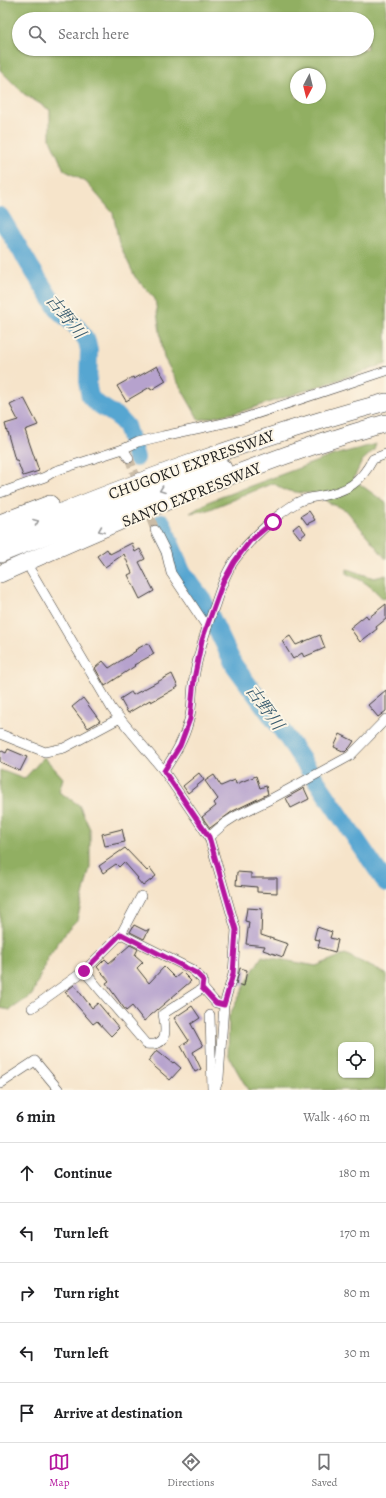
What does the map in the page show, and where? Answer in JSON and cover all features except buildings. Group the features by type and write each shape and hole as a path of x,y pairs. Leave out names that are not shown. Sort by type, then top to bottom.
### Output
{"highway":[{"name":"SANYO EXPRESSWAY","path":"0,523 214,446 281,426 344,410 386,402"},
{"name":"CHUGOKU EXPRESSWAY","path":"0,537 141,481 215,454 285,430 386,402"},
{"name":"SANYO EXPRESSWAY","path":"0,574 238,474 328,441 386,422"},
{"name":"CHUGOKU EXPRESSWAY","path":"0,554 190,479 304,443 386,422"}],"street":[{"path":"0,493 45,477 55,471 123,449 138,442 238,420 386,371"},
{"path":"123,449 129,458"},
{"path":"164,771 180,746 190,719 194,679 202,640 223,582 234,562 250,541 298,503 310,497 322,496 344,489 358,482 366,473 373,459 386,454"},
{"path":"155,530 166,552 171,573 207,627"},
{"path":"31,571 112,709 164,771 209,837 236,930 233,974 224,1005 219,1078 213,1090"},
{"path":"0,734 45,752 64,748 120,718"},
{"path":"209,837 225,823 236,816 271,799 350,756 386,719"},
{"path":"32,1008 84,971 121,934 141,896"},
{"path":"84,971 146,1044 152,1045 158,1043 165,1035 166,1027 163,1014 202,988 203,980 191,969 121,934"},
{"path":"202,988 216,1003 224,1005"},
{"path":"210,1015 213,1090"},
{"path":"0,1084 36,1061 59,1090"}],"green space":[{"path":"0,0 386,0 386,364 243,411 199,420 164,358 155,299 135,277 119,243 113,213 86,182 64,170 50,139 50,110 24,94 0,70"},
{"path":"376,444 374,450 362,461 354,478 361,485 386,503 386,559 346,510 329,503 316,493 302,493 284,490 273,483 208,510 190,513 210,501 334,455"},
{"path":"347,569 374,578 386,575 386,598 383,599 375,590 347,574"},
{"path":"44,757 63,778 59,792 79,805 90,829 90,867 77,920 68,929 48,957 32,995 10,1010 0,1008 0,770 24,779"},
{"path":"345,954 386,974 386,1090 248,1090 228,1055 229,1016 262,956 316,966"}],"waterway":[{"name":"古野川","path":"0,216 58,310 78,328 87,341 89,350 88,387 90,397 96,403 118,417 126,426 136,458"},
{"name":"古野川","path":"162,522 182,572 203,600 234,665 286,736 386,883"}],"tunnel":[{"path":"129,458 139,485"},
{"path":"146,506 155,530"}],"route":[{"path":"84,971 121,934 191,969 203,980 202,988 216,1003 224,1005 233,974 236,930 209,837 164,771 180,746 190,719 194,679 202,640 223,582 234,562 250,541 273,522"}]}
